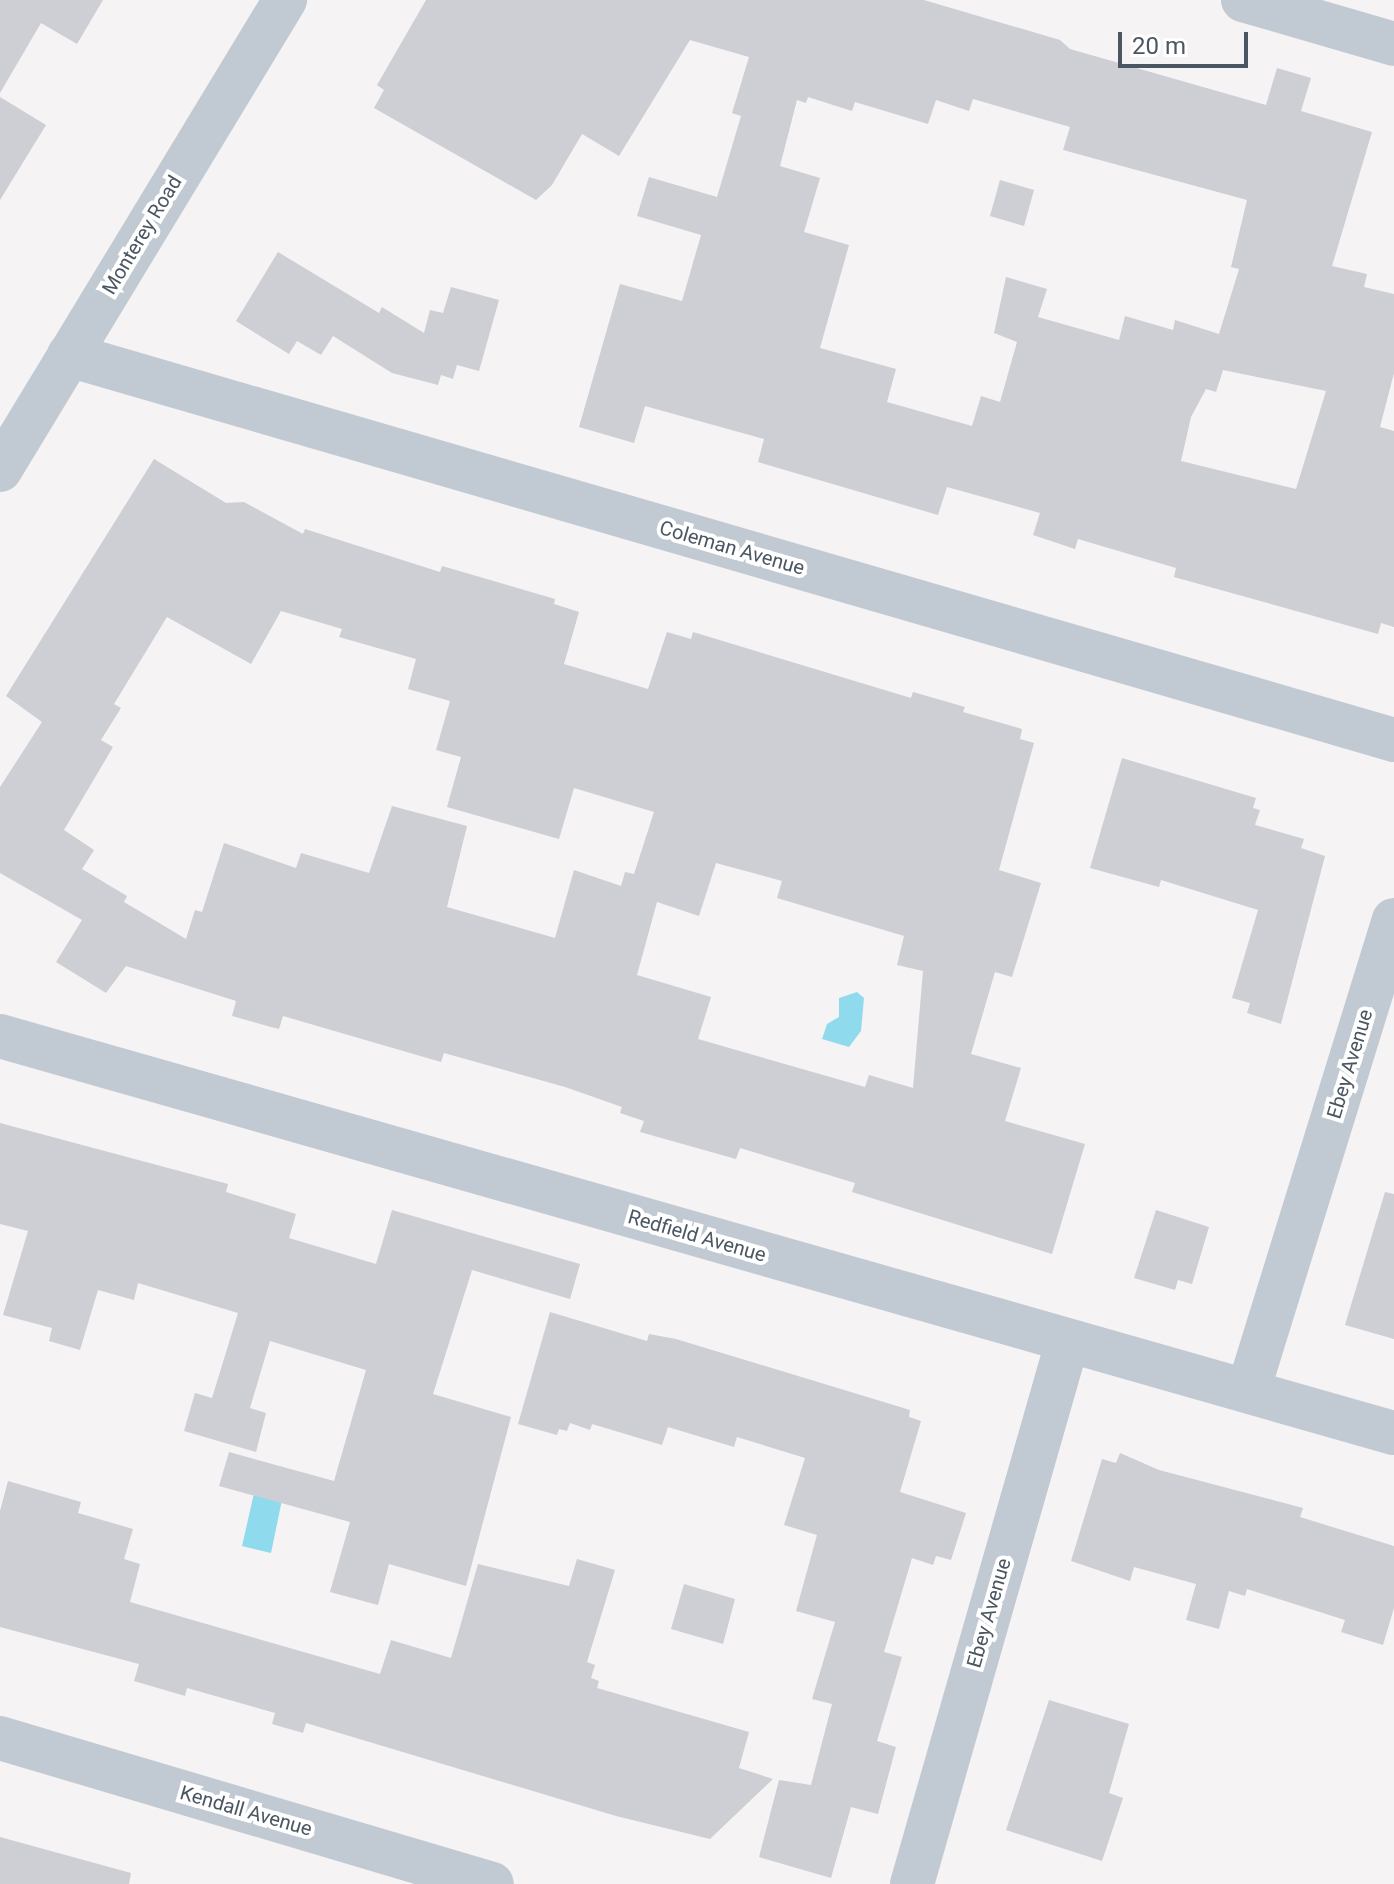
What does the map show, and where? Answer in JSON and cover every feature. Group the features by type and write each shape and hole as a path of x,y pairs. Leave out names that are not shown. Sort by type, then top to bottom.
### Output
{"street":[{"name":"Monterey Road","path":"0,470 285,0"},
{"path":"1243,0 1394,44"},
{"name":"Coleman Avenue","path":"69,355 1394,740"},
{"name":"Ebey Avenue","path":"1248,1391 1394,920"},
{"name":"Redfield Avenue","path":"0,1036 1067,1343 1394,1433"},
{"name":"Ebey Avenue","path":"912,1884 1067,1343"},
{"name":"Kendall Avenue","path":"0,1738 492,1884"}],"water":[{"path":"857,992 864,998 861,1031 849,1047 822,1039 827,1024 839,1017 839,998"},
{"path":"255,1489 283,1495 271,1553 242,1546"}],"building":[{"path":"0,0 103,0 77,44 41,23 0,93"},
{"path":"426,0 924,0 1060,40 1070,49 1266,105 1277,68 1311,78 1301,111 1372,132 1332,266 1367,274 1364,287 1394,294 1394,373 1380,427 1394,431 1394,627 1381,623 1378,634 1174,577 1176,568 1078,539 1075,549 1033,535 1040,513 947,487 938,515 758,462 764,439 645,406 634,443 579,427 620,284 682,301 701,235 637,216 649,177 717,197 741,116 732,113 749,57 690,40 619,156 582,134 552,185 536,200 374,108 384,90 377,85","holes":["808,97 852,111 855,102 928,124 936,100 969,111 973,99 1070,127 1063,150 1247,200 1231,267 1239,269 1219,334 1175,320 1173,330 1125,316 1119,340 1038,317 1047,289 1006,277 994,333 1017,342 1000,402 981,396 972,426 887,402 896,369 820,348 849,245 804,232 820,178 780,166 797,100 806,103","1223,370 1326,391 1296,489 1181,461 1191,417 1206,389 1216,392"]},
{"path":"0,97 46,125 0,200"},
{"path":"1000,180 1034,190 1024,226 990,216"},
{"path":"278,252 379,313 382,307 424,333 430,310 443,313 451,287 499,300 479,371 457,365 453,379 441,375 438,385 392,373 333,336 321,355 297,341 289,354 236,321"},
{"path":"154,459 226,503 244,502 303,534 305,529 440,572 442,566 555,599 554,604 579,612 564,664 648,689 667,632 691,639 693,632 911,698 913,692 965,707 963,712 1022,729 1020,739 1034,743 999,870 1041,883 1012,977 995,972 971,1054 1021,1068 1005,1121 1085,1144 1052,1254 852,1192 855,1183 740,1148 736,1159 640,1132 644,1121 620,1113 622,1107 565,1087 444,1053 441,1062 283,1016 279,1029 271,1027 232,1016 236,1001 126,966 106,993 56,962 82,920 0,873 0,787 42,722 6,696","holes":["281,611 342,629 339,637 416,659 408,689 450,701 436,750 461,757 447,807 559,839 574,788 654,812 634,874 625,872 621,886 574,870 555,938 447,907 467,826 392,806 369,873 301,853 296,868 224,843 202,912 195,910 186,939 124,902 127,896 82,869 94,850 64,830 113,747 101,740 121,708 114,704 167,617 251,664","716,863 782,881 777,898 904,936 897,965 923,971 913,1088 869,1075 865,1087 698,1039 711,997 637,975 657,902 699,916"]},
{"path":"1122,758 1256,798 1253,808 1260,810 1255,825 1304,839 1301,848 1325,856 1281,1024 1247,1013 1250,1003 1232,998 1258,910 1161,880 1159,887 1090,868"},
{"path":"0,1123 228,1184 226,1192 296,1214 289,1238 376,1264 392,1210 580,1264 570,1299 472,1270 433,1394 511,1417 466,1586 389,1564 378,1605 330,1592 350,1522 219,1486 229,1452 334,1481 366,1370 270,1341 250,1408 266,1413 256,1452 184,1431 195,1393 212,1398 238,1313 138,1283 134,1300 98,1290 80,1350 49,1341 52,1328 3,1315 28,1231 0,1224"},
{"path":"1385,1192 1394,1194 1394,1339 1345,1325"},
{"path":"1156,1210 1209,1227 1192,1284 1178,1280 1175,1290 1134,1278"},
{"path":"550,1312 647,1341 649,1334 676,1339 910,1410 909,1417 921,1421 900,1492 966,1513 951,1560 936,1556 933,1565 912,1558 884,1652 902,1657 877,1741 896,1747 878,1814 851,1807 831,1878 759,1857 779,1780 811,1785 832,1704 812,1699 835,1622 796,1611 817,1535 784,1525 805,1458 737,1437 734,1447 668,1427 662,1445 592,1424 590,1430 570,1423 567,1431 559,1429 557,1435 518,1424"},
{"path":"1120,1453 1159,1470 1303,1508 1300,1517 1394,1546 1394,1608 1383,1645 1341,1632 1345,1620 1247,1589 1245,1596 1229,1591 1219,1629 1186,1620 1196,1584 1134,1567 1130,1581 1071,1561 1102,1459 1116,1463"},
{"path":"8,1481 81,1502 78,1513 133,1529 124,1559 140,1564 130,1602 380,1674 391,1640 451,1658 478,1564 569,1586 577,1559 615,1570 587,1662 595,1665 591,1678 599,1681 597,1688 749,1732 739,1768 773,1779 710,1839 616,1816 306,1723 303,1733 272,1724 275,1713 187,1688 185,1696 134,1681 139,1664 0,1627 0,1511"},
{"path":"684,1584 735,1599 723,1644 671,1629"},
{"path":"1049,1700 1129,1724 1109,1793 1123,1798 1102,1861 1006,1830"},
{"path":"0,1837 131,1873 129,1884 0,1884"}]}
